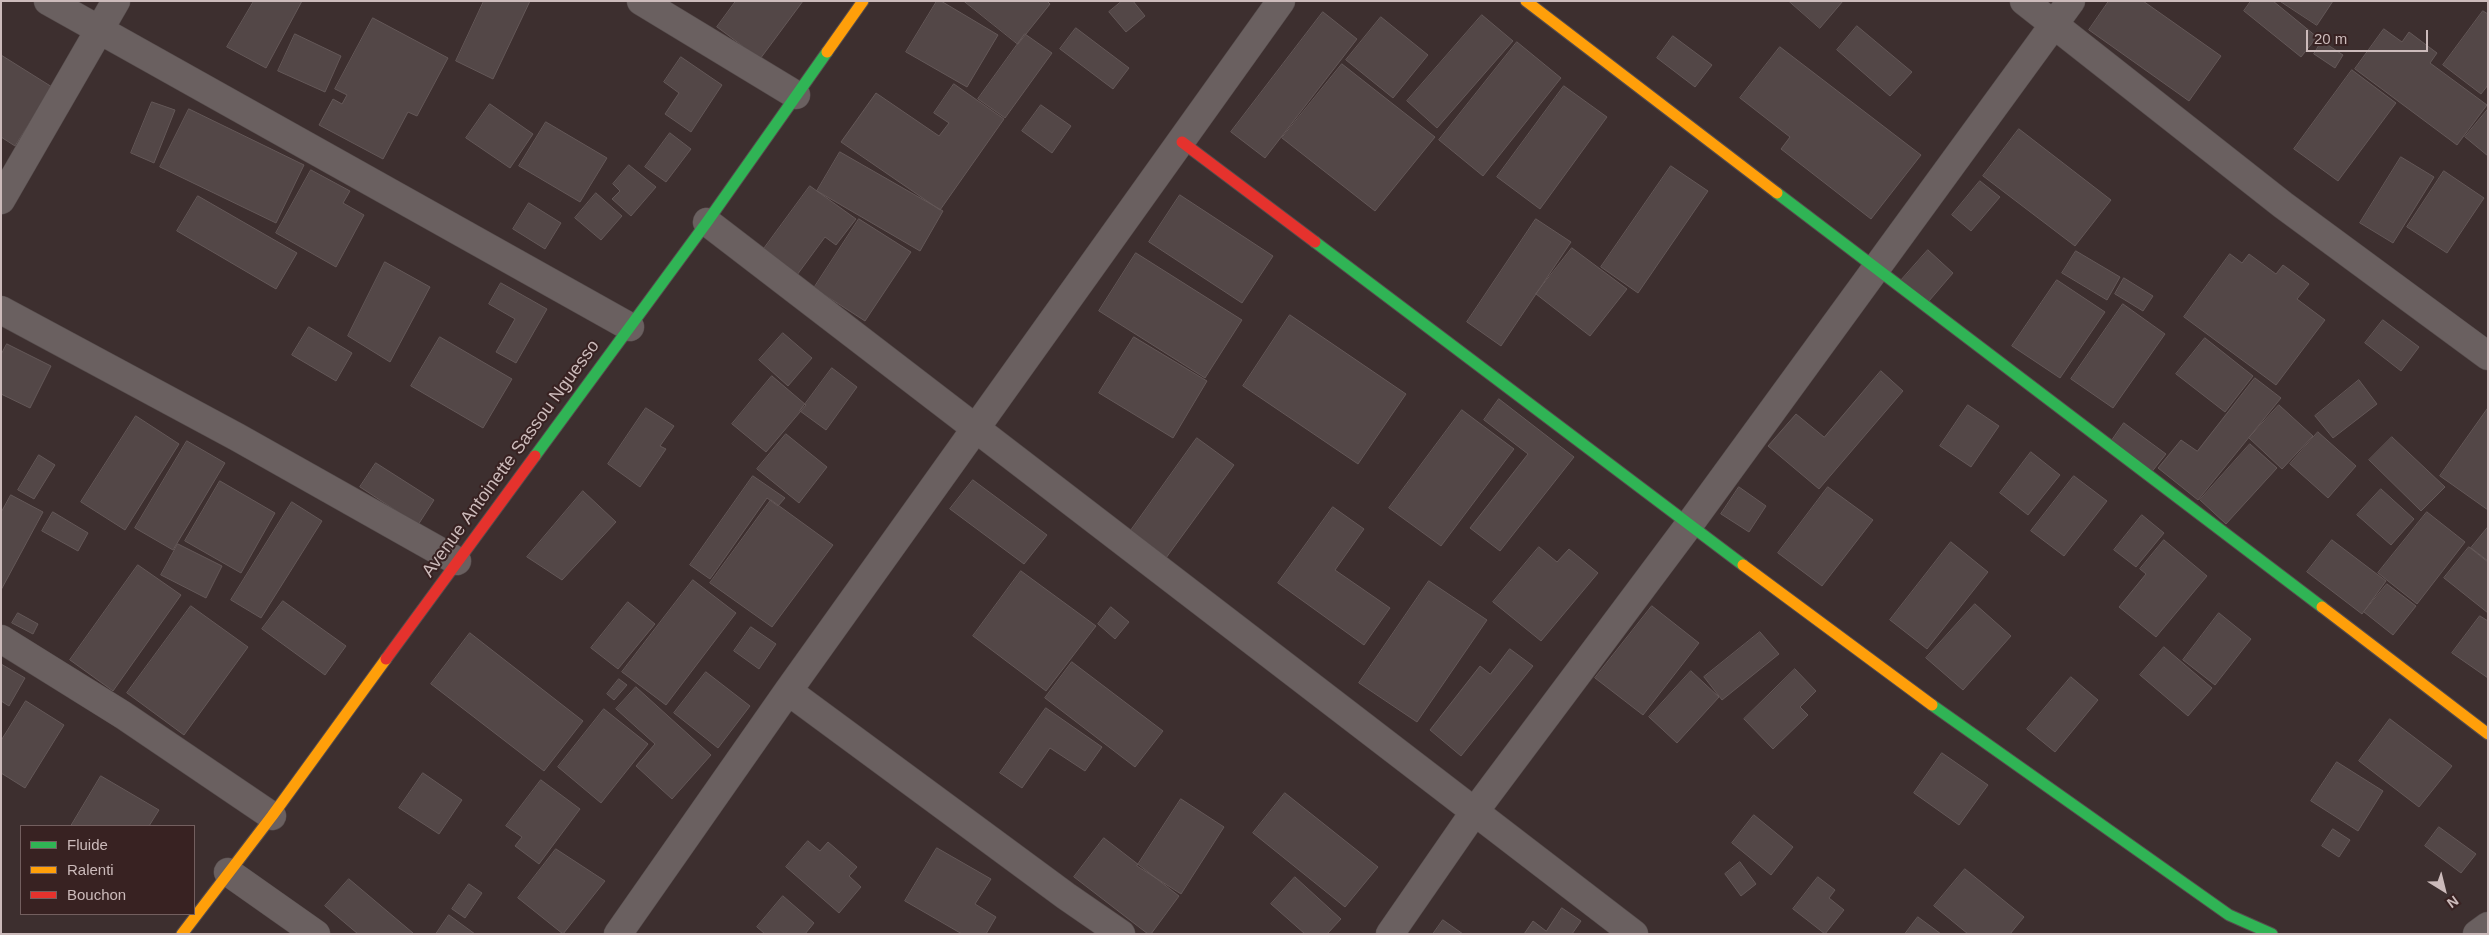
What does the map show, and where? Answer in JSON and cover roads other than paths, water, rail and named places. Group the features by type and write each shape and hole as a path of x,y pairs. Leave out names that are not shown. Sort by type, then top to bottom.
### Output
{"street":[{"path":"48,1 98,31 630,327"},
{"path":"1,200 116,1"},
{"path":"641,1 796,95"},
{"name":"Avenue Antoinette Sassou Nguesso","path":"182,934 272,816 707,222 863,1"},
{"path":"618,934 788,691 1281,1"},
{"path":"1526,1 2488,734"},
{"path":"2024,1 2283,205 2488,356"},
{"path":"1390,934 1475,811 1689,525 2071,1"},
{"path":"1182,142 1873,663 2229,915 2272,934"},
{"path":"707,222 1634,934"},
{"path":"1,310 237,437 457,561"},
{"path":"1,638 123,714 272,816"},
{"path":"788,691 1066,896 1121,934"},
{"path":"228,872 316,934"},
{"path":"2477,934 2488,926"}]}
